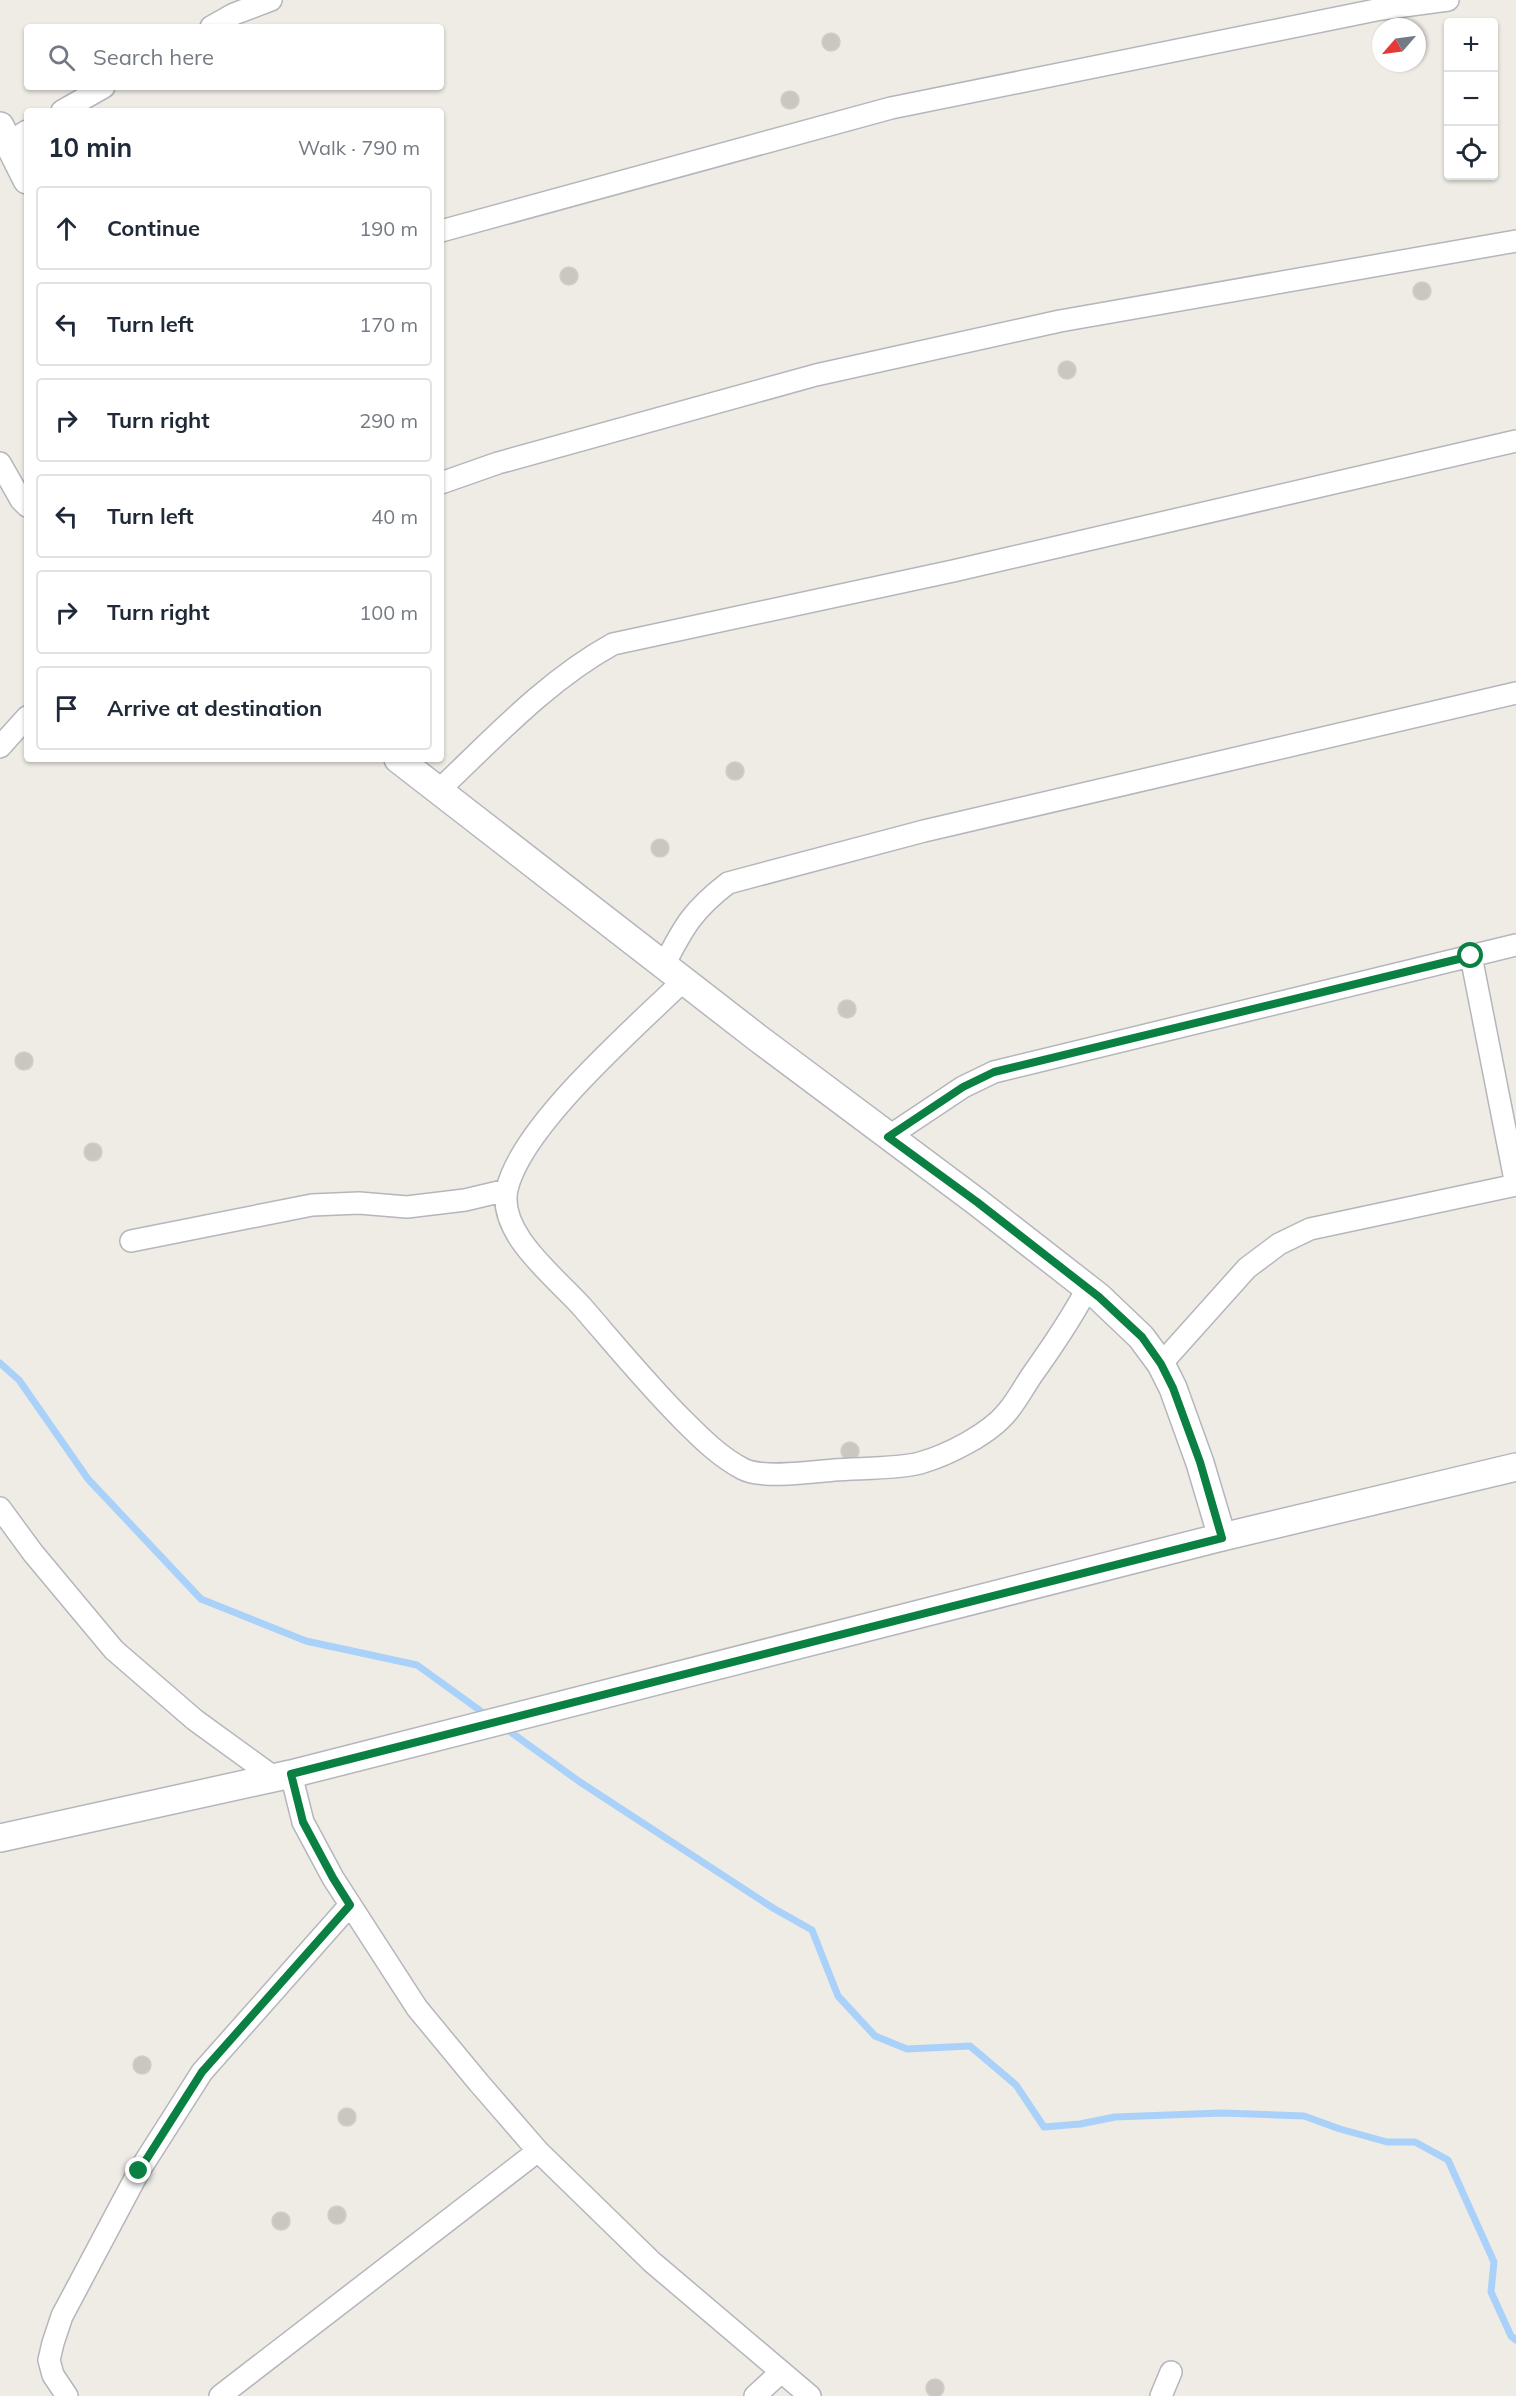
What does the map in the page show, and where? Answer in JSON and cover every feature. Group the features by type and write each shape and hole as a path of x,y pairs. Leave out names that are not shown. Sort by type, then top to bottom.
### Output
{"street":[{"path":"216,24 234,14 271,0"},
{"path":"444,230 891,108 1380,4 1448,0"},
{"path":"67,108 99,90"},
{"path":"12,133 24,171"},
{"path":"444,482 498,463 816,375 1060,321 1516,241"},
{"path":"438,791 556,680 613,644 953,571 1516,441"},
{"path":"0,463 24,503"},
{"path":"1088,1289 1066,1328 1007,1413 980,1435 944,1455 917,1464 790,1474 745,1470 709,1445 651,1388 582,1306 517,1236 506,1209 507,1190 518,1163 536,1133 674,972 684,925 706,900 728,883 924,831 1516,693"},
{"path":"0,747 24,720"},
{"path":"402,762 888,1137 977,1202 1088,1289 1142,1337 1161,1364 1173,1388 1200,1462 1222,1538"},
{"path":"888,1137 963,1087 994,1072 1516,945"},
{"path":"1161,1364 1247,1268 1279,1244 1310,1229 1516,1185 1471,956"},
{"path":"131,1241 312,1205 359,1203 407,1207 465,1200 507,1190"},
{"path":"0,1838 283,1776 1222,1538 1516,1467"},
{"path":"0,1508 33,1553 114,1650 195,1720 283,1776 303,1822 333,1878 417,2008 538,2151 652,2262 810,2396"},
{"path":"67,2396 53,2375 49,2360 56,2334 62,2316 139,2171 202,2072 350,1905"},
{"path":"220,2396 538,2151"},
{"path":"755,2396 781,2372"},
{"path":"1161,2396 1172,2372"}],"building":[{"path":"831,33 838,35 840,42 838,49 831,51 824,49 822,42 824,35"},
{"path":"786,91 794,91 799,96 797,107 786,109 781,104 781,96"},
{"path":"565,267 573,267 578,272 576,283 565,285 560,280 560,272"},
{"path":"1418,282 1426,282 1431,287 1429,298 1418,300 1413,295 1413,287"},
{"path":"1063,361 1071,361 1076,366 1074,377 1063,379 1058,374 1058,366"},
{"path":"731,762 739,762 744,767 742,778 731,780 726,775 726,767"},
{"path":"656,839 664,839 669,844 667,855 656,857 651,852 651,844"},
{"path":"843,1000 851,1000 856,1005 854,1016 843,1018 838,1013 838,1005"},
{"path":"20,1052 28,1052 33,1057 31,1068 20,1070 15,1065 15,1057"},
{"path":"89,1143 97,1143 102,1148 100,1159 89,1161 84,1156 84,1148"},
{"path":"850,1442 856,1445 859,1451 856,1457 850,1460 844,1457 841,1451 844,1445"},
{"path":"138,2056 146,2056 151,2061 149,2072 138,2074 133,2069 133,2061"},
{"path":"343,2108 351,2108 356,2113 354,2124 343,2126 338,2121 338,2113"},
{"path":"333,2206 341,2206 346,2211 344,2222 333,2224 328,2219 328,2211"},
{"path":"277,2212 285,2212 290,2217 288,2228 277,2230 272,2225 272,2217"},
{"path":"935,2379 941,2382 944,2388 941,2394 935,2397 929,2394 926,2388 929,2382"}],"waterway":[{"path":"0,1363 19,1380 88,1479 201,1599 306,1641 417,1665 489,1717"},
{"path":"505,1728 580,1782 773,1908 812,1930 838,1996 875,2036 907,2049 970,2046 1016,2085 1044,2127 1080,2124 1115,2117 1222,2113 1304,2116 1387,2142 1415,2142 1448,2160 1494,2262 1491,2292 1511,2336 1516,2340"}],"route":[{"path":"139,2171 202,2072 350,1905 303,1822 291,1774 1222,1538 1200,1462 1173,1388 1161,1364 1142,1337 1099,1297 977,1202 888,1137 963,1087 994,1072 1471,956"}]}
